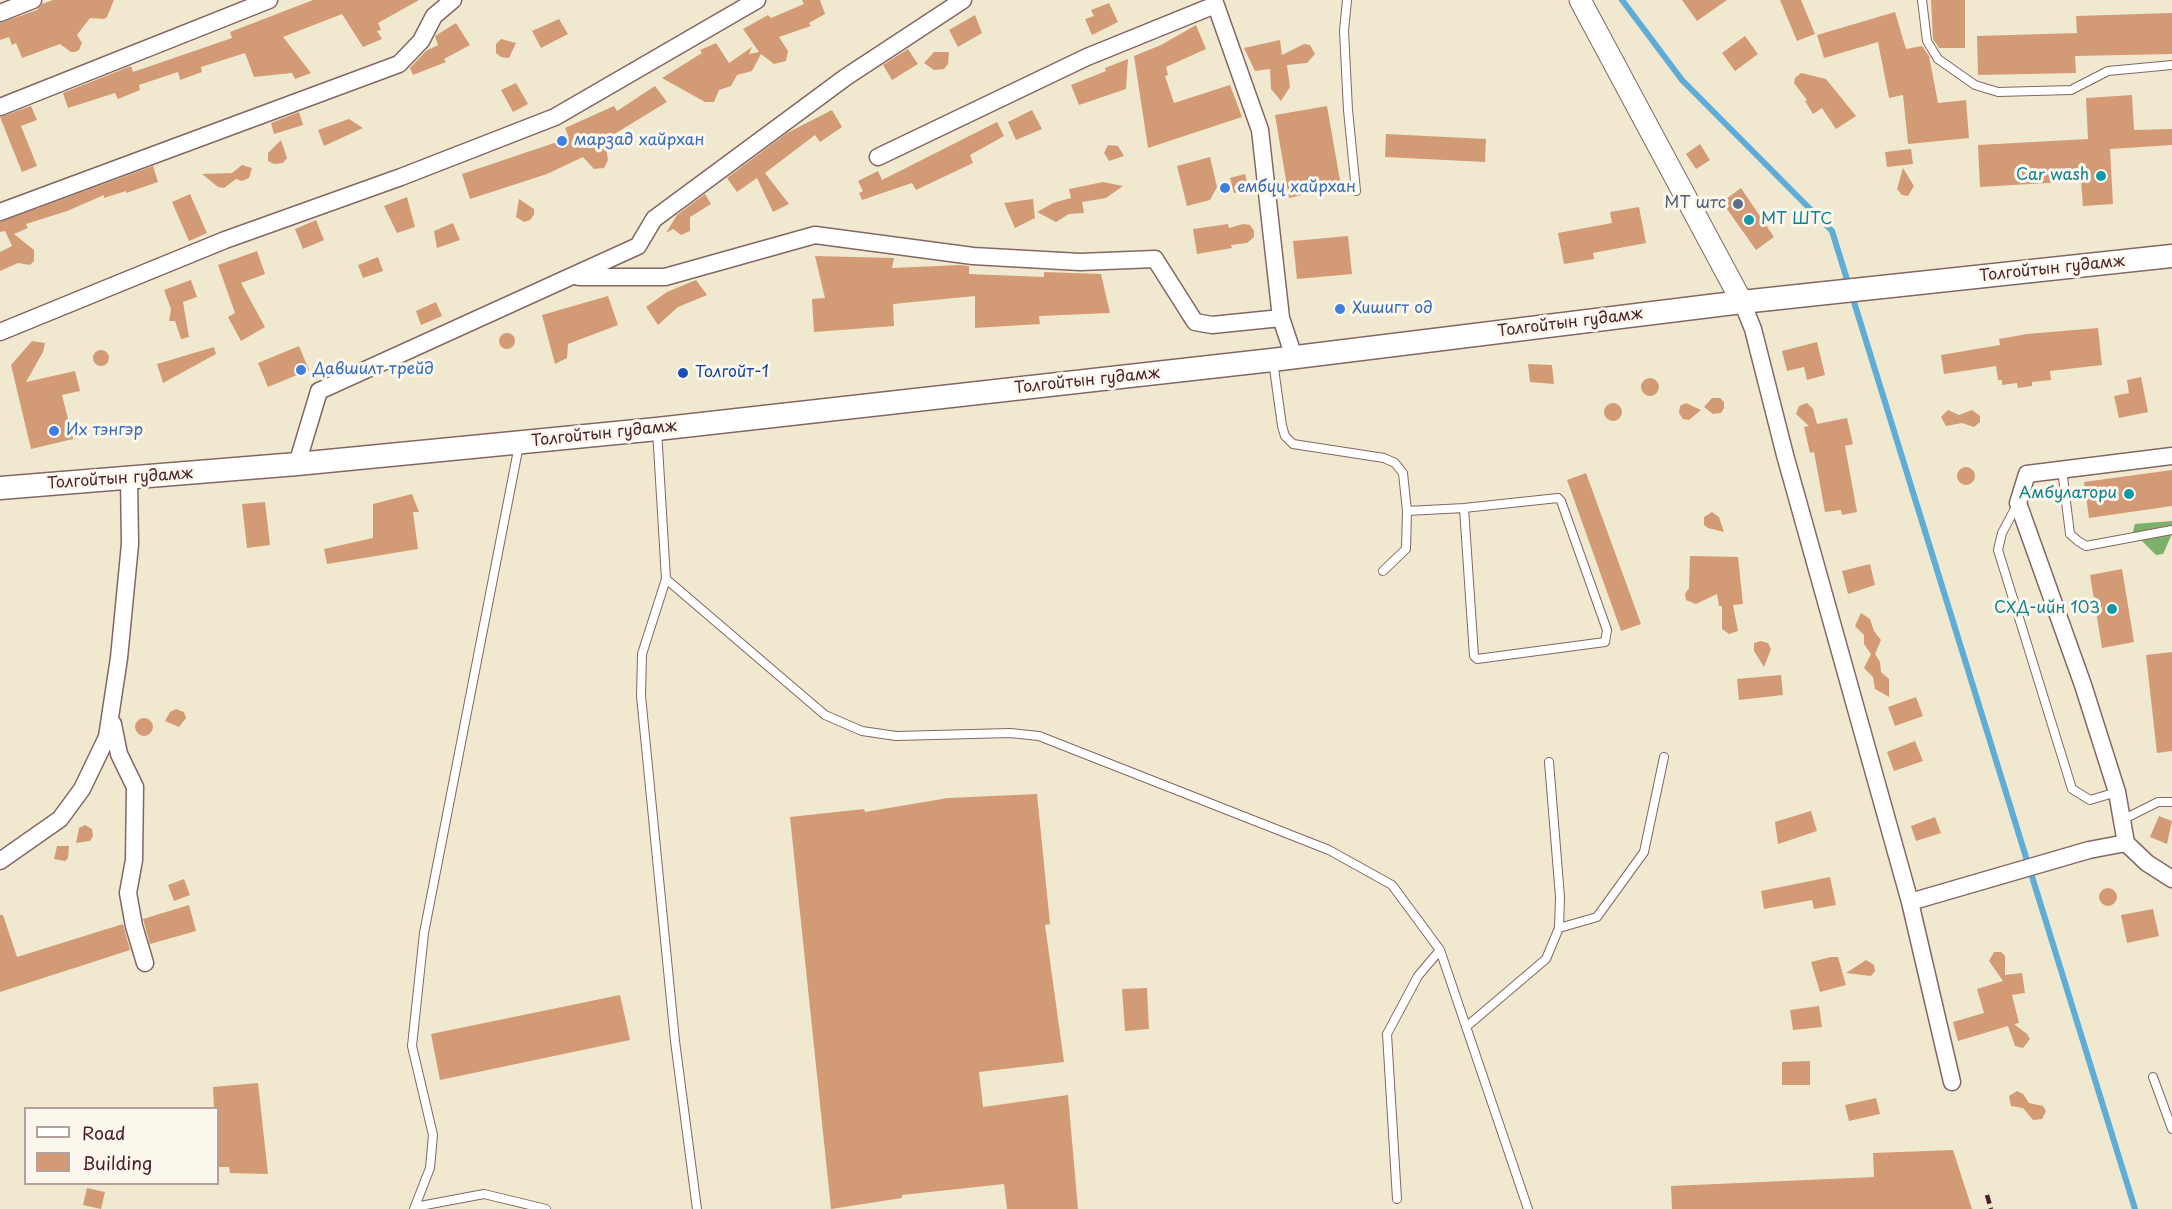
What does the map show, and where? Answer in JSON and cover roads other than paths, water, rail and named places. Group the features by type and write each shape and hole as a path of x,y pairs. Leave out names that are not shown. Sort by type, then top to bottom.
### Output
{"main road":[{"name":"Толгойтын гудамж","path":"0,488 297,464 657,429 1283,359 1742,302 2172,256"}],"street":[{"path":"0,13 33,0"},
{"path":"0,107 269,0"},
{"path":"0,212 399,64 421,41 434,16 453,0"},
{"path":"0,332 225,240 401,177 555,117 757,0"},
{"path":"297,464 319,391 575,277 638,246 654,219 846,77 963,0"},
{"path":"1580,0 1742,302 1753,329 1785,455 1910,902 1952,1082"},
{"path":"878,156 1087,57 1215,2 1260,130 1281,318 1283,359"},
{"path":"575,277 665,277 815,235 973,256 1080,262 1155,259 1195,322 1212,325 1281,318"},
{"path":"2172,456 2027,474 2018,503 2083,685 2117,792 2124,819 2126,843 2147,863 2172,879"},
{"path":"0,861 60,819 82,789 107,737 119,658 130,544 129,478"},
{"path":"111,714 119,754 135,787 134,860 128,893 134,926 145,963"},
{"path":"1910,902 2089,850 2126,843"}],"lane":[{"path":"1347,0 1344,30 1348,110 1356,191"},
{"path":"1922,0 1927,41 1938,59 1976,85 1998,92 2071,90 2108,71 2172,65"},
{"path":"1283,359 1285,436 1293,444 1305,448 1384,458 1395,463 1403,473 1407,511 1406,549 1383,571"},
{"path":"657,429 666,579 642,654 641,696 675,1041 697,1209"},
{"path":"415,1208 430,1168 433,1135 412,1046 424,933 519,442"},
{"path":"2062,470 2070,534 2086,546 2172,530"},
{"path":"1407,511 1464,508 1558,498 1562,501 1606,630 1605,642 1477,659 1474,656 1464,508"},
{"path":"2018,503 2002,533 1998,550 2072,789 2090,800 2117,792"},
{"path":"666,579 825,715 862,731 896,736 1010,733 1039,736 1329,850 1392,885 1440,950 1528,1209"},
{"path":"1559,928 1597,917 1644,852 1665,757"},
{"path":"1466,1027 1546,959 1559,928 1560,897 1549,762"},
{"path":"2124,819 2158,802 2172,802"},
{"path":"1397,1199 1387,1034 1418,976 1440,950"},
{"path":"2153,1077 2172,1129"},
{"path":"415,1208 484,1194 546,1209"}],"waterway":[{"path":"1622,0 1682,80 1832,231 2135,1209"}],"railway":[{"path":"1987,1195 1991,1209"}],"place":[{"name":"марзад хайрхан","path":"562,141"},
{"name":"Car wash","path":"2101,176"},
{"name":"ембүү хайрхан","path":"1225,188"},
{"name":"МТ штс","path":"1738,204"},
{"name":"MТ ШТС","path":"1749,220"},
{"name":"Хишигт од","path":"1340,309"},
{"name":"Давшилт трейд","path":"301,370"},
{"name":"Толгойт-1","path":"683,373"},
{"name":"Их тэнгэр","path":"54,431"},
{"name":"Амбулатори","path":"2129,494"},
{"name":"СХД-ийн 103","path":"2112,609"}]}
